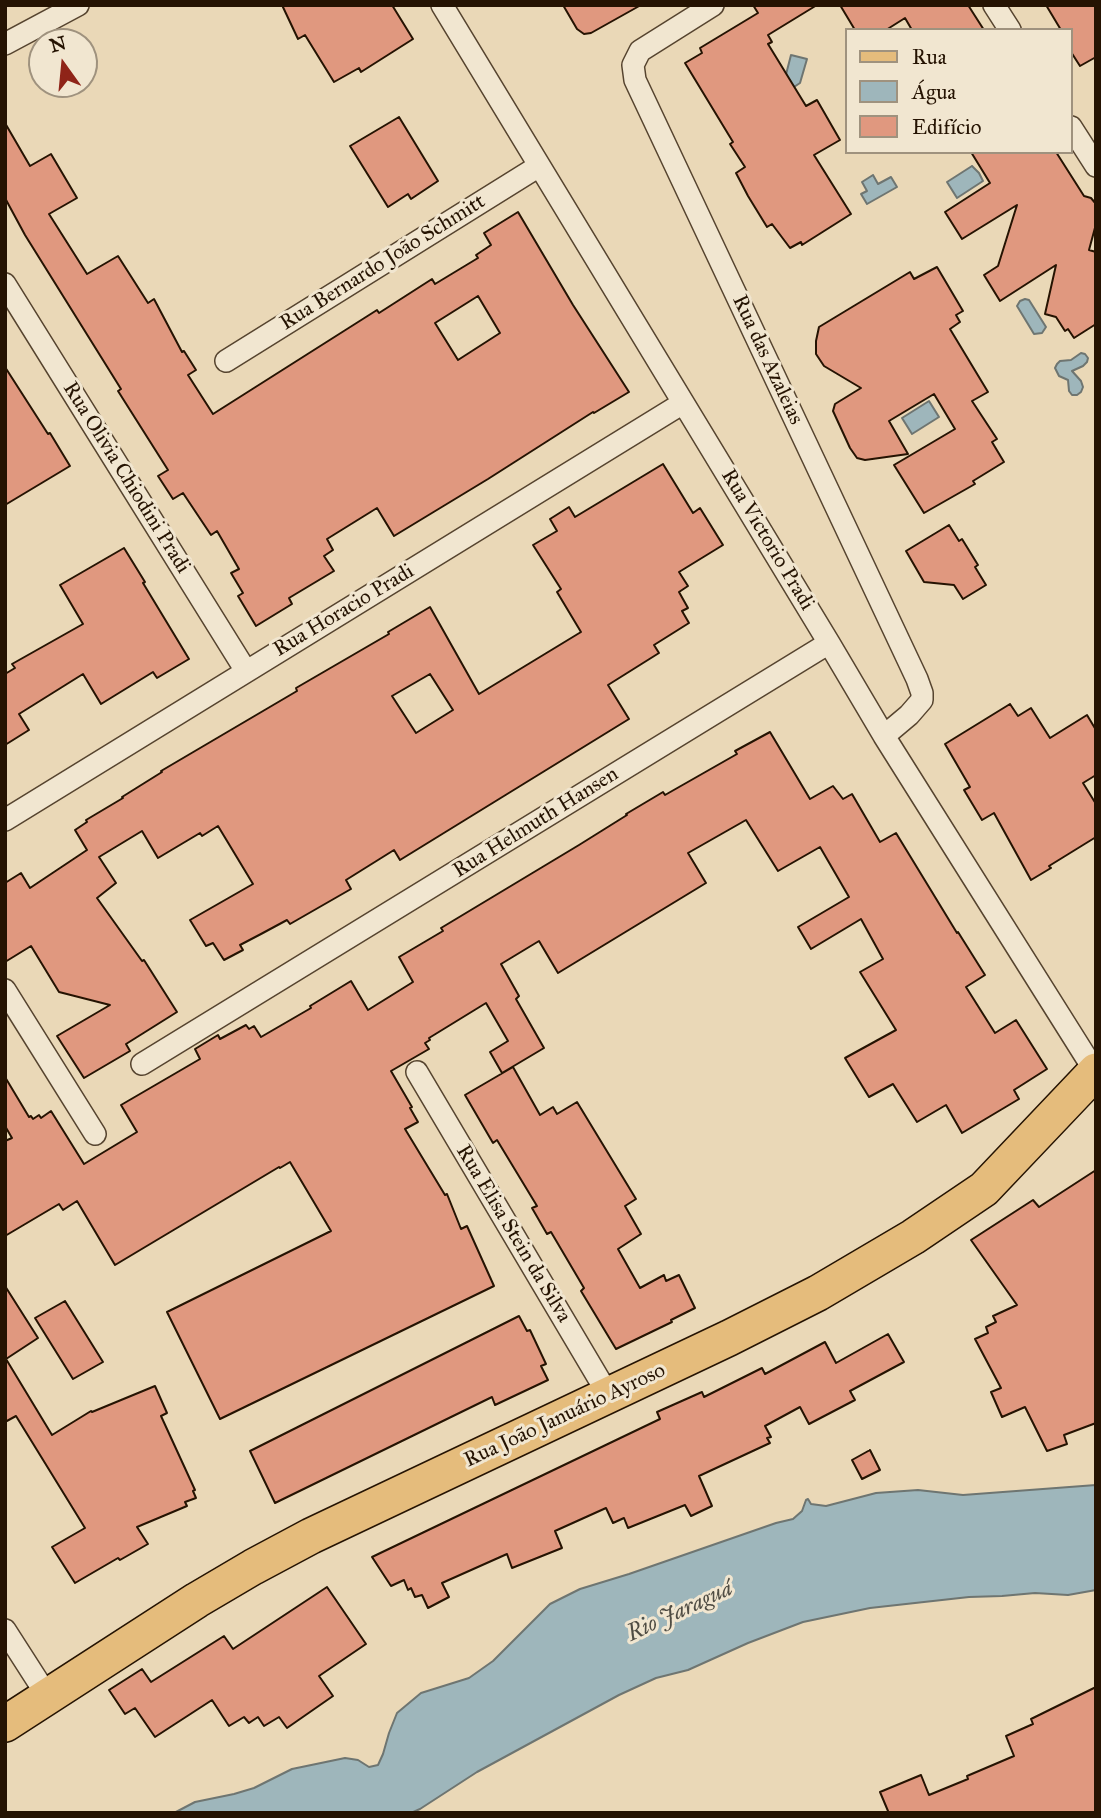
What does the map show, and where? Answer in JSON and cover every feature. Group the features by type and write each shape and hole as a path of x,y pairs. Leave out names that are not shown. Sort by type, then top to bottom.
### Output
{"main road":[{"name":"Rua João Januário Ayroso","path":"5,1724 253,1567 311,1536 609,1396 818,1293 913,1237 984,1189 1095,1072"}],"street":[{"path":"5,44 78,5"},
{"name":"Rua Victorio Pradi","path":"442,5 884,736 1095,1072"},
{"name":"Rua das Azaleias","path":"713,5 640,51 633,65 635,80 917,679 922,700 884,736"},
{"path":"994,5 1009,28"},
{"path":"1073,130 1096,166"},
{"name":"Rua Bernardo João Schmitt","path":"226,361 539,166"},
{"name":"Rua Olivia Chiodini Pradi","path":"5,284 246,671"},
{"name":"Rua Horacio Pradi","path":"5,820 683,403"},
{"name":"Rua Helmuth Hansen","path":"142,1064 830,643"},
{"path":"5,990 95,1134"},
{"name":"Rua Elisa Stein da Silva","path":"418,1072 609,1396"},
{"path":"5,1630 48,1697"}],"water":[{"path":"791,55 807,59 800,83 788,91 782,90"},
{"path":"972,166 983,181 957,198 947,182"},
{"path":"873,175 878,184 891,177 897,187 867,204 861,194 867,191 862,182"},
{"path":"1025,299 1029,300 1046,327 1042,333 1034,334 1017,306"},
{"path":"1081,353 1088,358 1087,362 1072,371 1083,387 1077,395 1072,395 1068,380 1059,376 1055,368 1060,361 1071,360"},
{"path":"929,401 939,417 912,434 902,418"},
{"name":"Rio Jaraguá","path":"1096,1485 1096,1590 1068,1595 1035,1593 969,1597 870,1608 803,1622 688,1670 656,1678 619,1695 477,1772 411,1813 174,1813 195,1802 254,1788 292,1769 345,1758 358,1760 369,1767 378,1765 397,1713 421,1693 469,1678 493,1661 550,1604 580,1589 793,1519 802,1511 808,1499 811,1504 826,1506 876,1493 918,1490 963,1495"}],"building":[{"path":"282,5 392,5 413,39 361,72 359,68 334,82 305,35 298,39"},
{"path":"563,5 641,5 591,33 584,34 577,29"},
{"path":"753,5 817,5 768,35 772,42 768,44 806,106 817,100 840,140 814,155 851,214 802,245 801,242 790,248 772,224 767,227 748,196 736,173 745,167 685,63 702,53 700,48 758,13"},
{"path":"840,5 968,5 983,28 911,28 905,18 889,28 854,28"},
{"path":"1046,5 1096,5 1096,57 1080,66 1073,55 1073,28 1060,28"},
{"path":"399,117 438,181 411,199 408,194 388,207 350,146"},
{"path":"5,123 30,166 51,154 77,198 49,214 87,274 118,256 148,303 154,299 182,352 184,351 196,370 188,375 213,414 377,310 379,313 432,279 435,284 478,258 476,255 491,245 484,233 518,212 629,392 394,536 377,508 327,539 333,550 324,556 334,571 289,598 292,604 256,626 238,596 243,593 231,573 239,569 217,531 211,535 183,493 173,499 158,476 168,470 118,391 121,389 25,235 5,198","holes":["478,296 500,333 458,360 435,323"]},
{"path":"972,154 1057,154 1084,196 1091,198 1096,204 1096,224 1089,250 1096,252 1096,324 1074,338 1068,329 1065,331 1056,317 1045,314 1056,265 1000,301 984,275 998,266 1017,205 962,239 945,212 990,183"},
{"path":"937,267 963,311 956,315 960,322 950,329 988,392 972,401 997,439 992,442 1004,462 973,481 975,484 924,513 894,465 955,429 934,394 889,421 908,454 865,460 857,458 833,411 835,404 861,388 824,366 816,354 816,341 819,327 910,272 914,279"},
{"path":"5,367 70,466 5,505"},
{"path":"663,464 693,513 700,508 723,545 679,572 688,586 679,592 688,608 682,611 689,623 654,645 659,653 608,685 629,719 400,860 394,850 346,880 351,889 290,924 287,920 240,945 243,950 224,960 213,943 206,946 190,920 253,884 218,826 202,836 200,833 158,858 142,831 99,857 116,883 97,898 142,961 144,960 177,1012 126,1044 130,1051 84,1078 57,1036 110,1005 59,992 31,946 5,962 5,883 21,873 30,888 87,850 75,830 87,822 86,820 161,771 297,691 296,688 430,607 479,694 581,632 557,592 561,589 533,545 557,531 550,519 569,507 575,517","holes":["430,674 453,710 416,733 392,696"]},
{"path":"949,525 959,541 962,539 978,565 975,567 986,585 963,599 954,585 924,582 906,551"},
{"path":"124,548 189,659 157,678 153,672 101,704 83,674 19,714 29,730 5,745 5,674 15,668 12,664 83,624 60,585"},
{"path":"1010,704 1018,716 1031,708 1050,738 1087,715 1096,730 1096,775 1083,783 1096,804 1096,837 1031,880 994,813 982,820 964,790 970,787 945,744"},
{"path":"770,732 810,799 833,786 843,799 852,794 880,842 896,833 985,975 966,987 995,1033 1016,1020 1047,1069 1014,1090 1019,1099 962,1133 946,1105 917,1122 893,1084 869,1097 845,1058 896,1030 860,972 883,959 861,919 811,949 798,927 849,897 820,847 778,871 746,820 688,853 706,883 558,973 539,941 501,964 519,996 516,999 544,1048 502,1073 490,1052 508,1041 486,1003 429,1038 425,1043 429,1049 391,1071 418,1122 405,1129 445,1195 447,1194 461,1229 467,1226 494,1286 220,1419 167,1312 331,1231 290,1162 115,1265 77,1201 63,1210 59,1204 5,1236 5,1141 12,1138 5,1126 5,1077 29,1117 33,1119 39,1115 41,1118 51,1111 84,1164 137,1132 121,1105 200,1059 195,1049 218,1035 220,1039 246,1025 249,1029 254,1026 261,1037 351,981 368,1010 413,982 399,957 443,931 441,928 626,814 737,754 735,751"},
{"path":"513,1067 540,1115 553,1107 557,1114 577,1102 636,1199 625,1206 641,1234 618,1249 640,1288 664,1275 666,1281 679,1275 695,1308 616,1349 581,1291 584,1288 551,1232 547,1234 532,1208 537,1206 497,1140 493,1143 465,1095"},
{"path":"1096,1170 1096,1423 1064,1435 1067,1444 1047,1451 1025,1407 1002,1417 991,1392 1001,1388 975,1339 988,1333 986,1327 996,1322 993,1316 1017,1305 971,1240 1033,1200 1039,1207"},
{"path":"5,1286 38,1338 6,1359 52,1435 91,1411 155,1386 167,1413 161,1416 195,1490 193,1491 196,1498 185,1502 187,1506 137,1527 148,1544 75,1583 52,1547 85,1528 16,1416 5,1422"},
{"path":"65,1301 103,1362 73,1379 35,1318"},
{"path":"519,1316 527,1331 530,1330 546,1364 541,1366 548,1380 495,1405 492,1397 275,1503 250,1451"},
{"path":"888,1334 904,1362 850,1391 855,1400 809,1424 800,1407 765,1426 771,1437 767,1438 770,1443 699,1476 712,1506 691,1516 685,1505 628,1528 624,1518 613,1523 606,1508 555,1531 562,1548 512,1568 507,1554 442,1583 449,1597 428,1608 422,1595 415,1597 404,1580 391,1586 372,1557 660,1419 657,1412 702,1392 704,1397 762,1368 765,1374 825,1342 836,1363"},
{"path":"870,1450 880,1470 862,1479 852,1460"},
{"path":"327,1587 366,1644 319,1676 333,1696 287,1728 279,1717 264,1726 258,1717 249,1723 244,1717 229,1726 212,1700 155,1737 135,1708 125,1714 109,1690 142,1669 151,1682 224,1636 233,1649"},
{"path":"1096,1687 1096,1813 887,1813 880,1792 921,1775 929,1795 968,1779 967,1776 1014,1756 1006,1736 1033,1724 1031,1719"}]}
